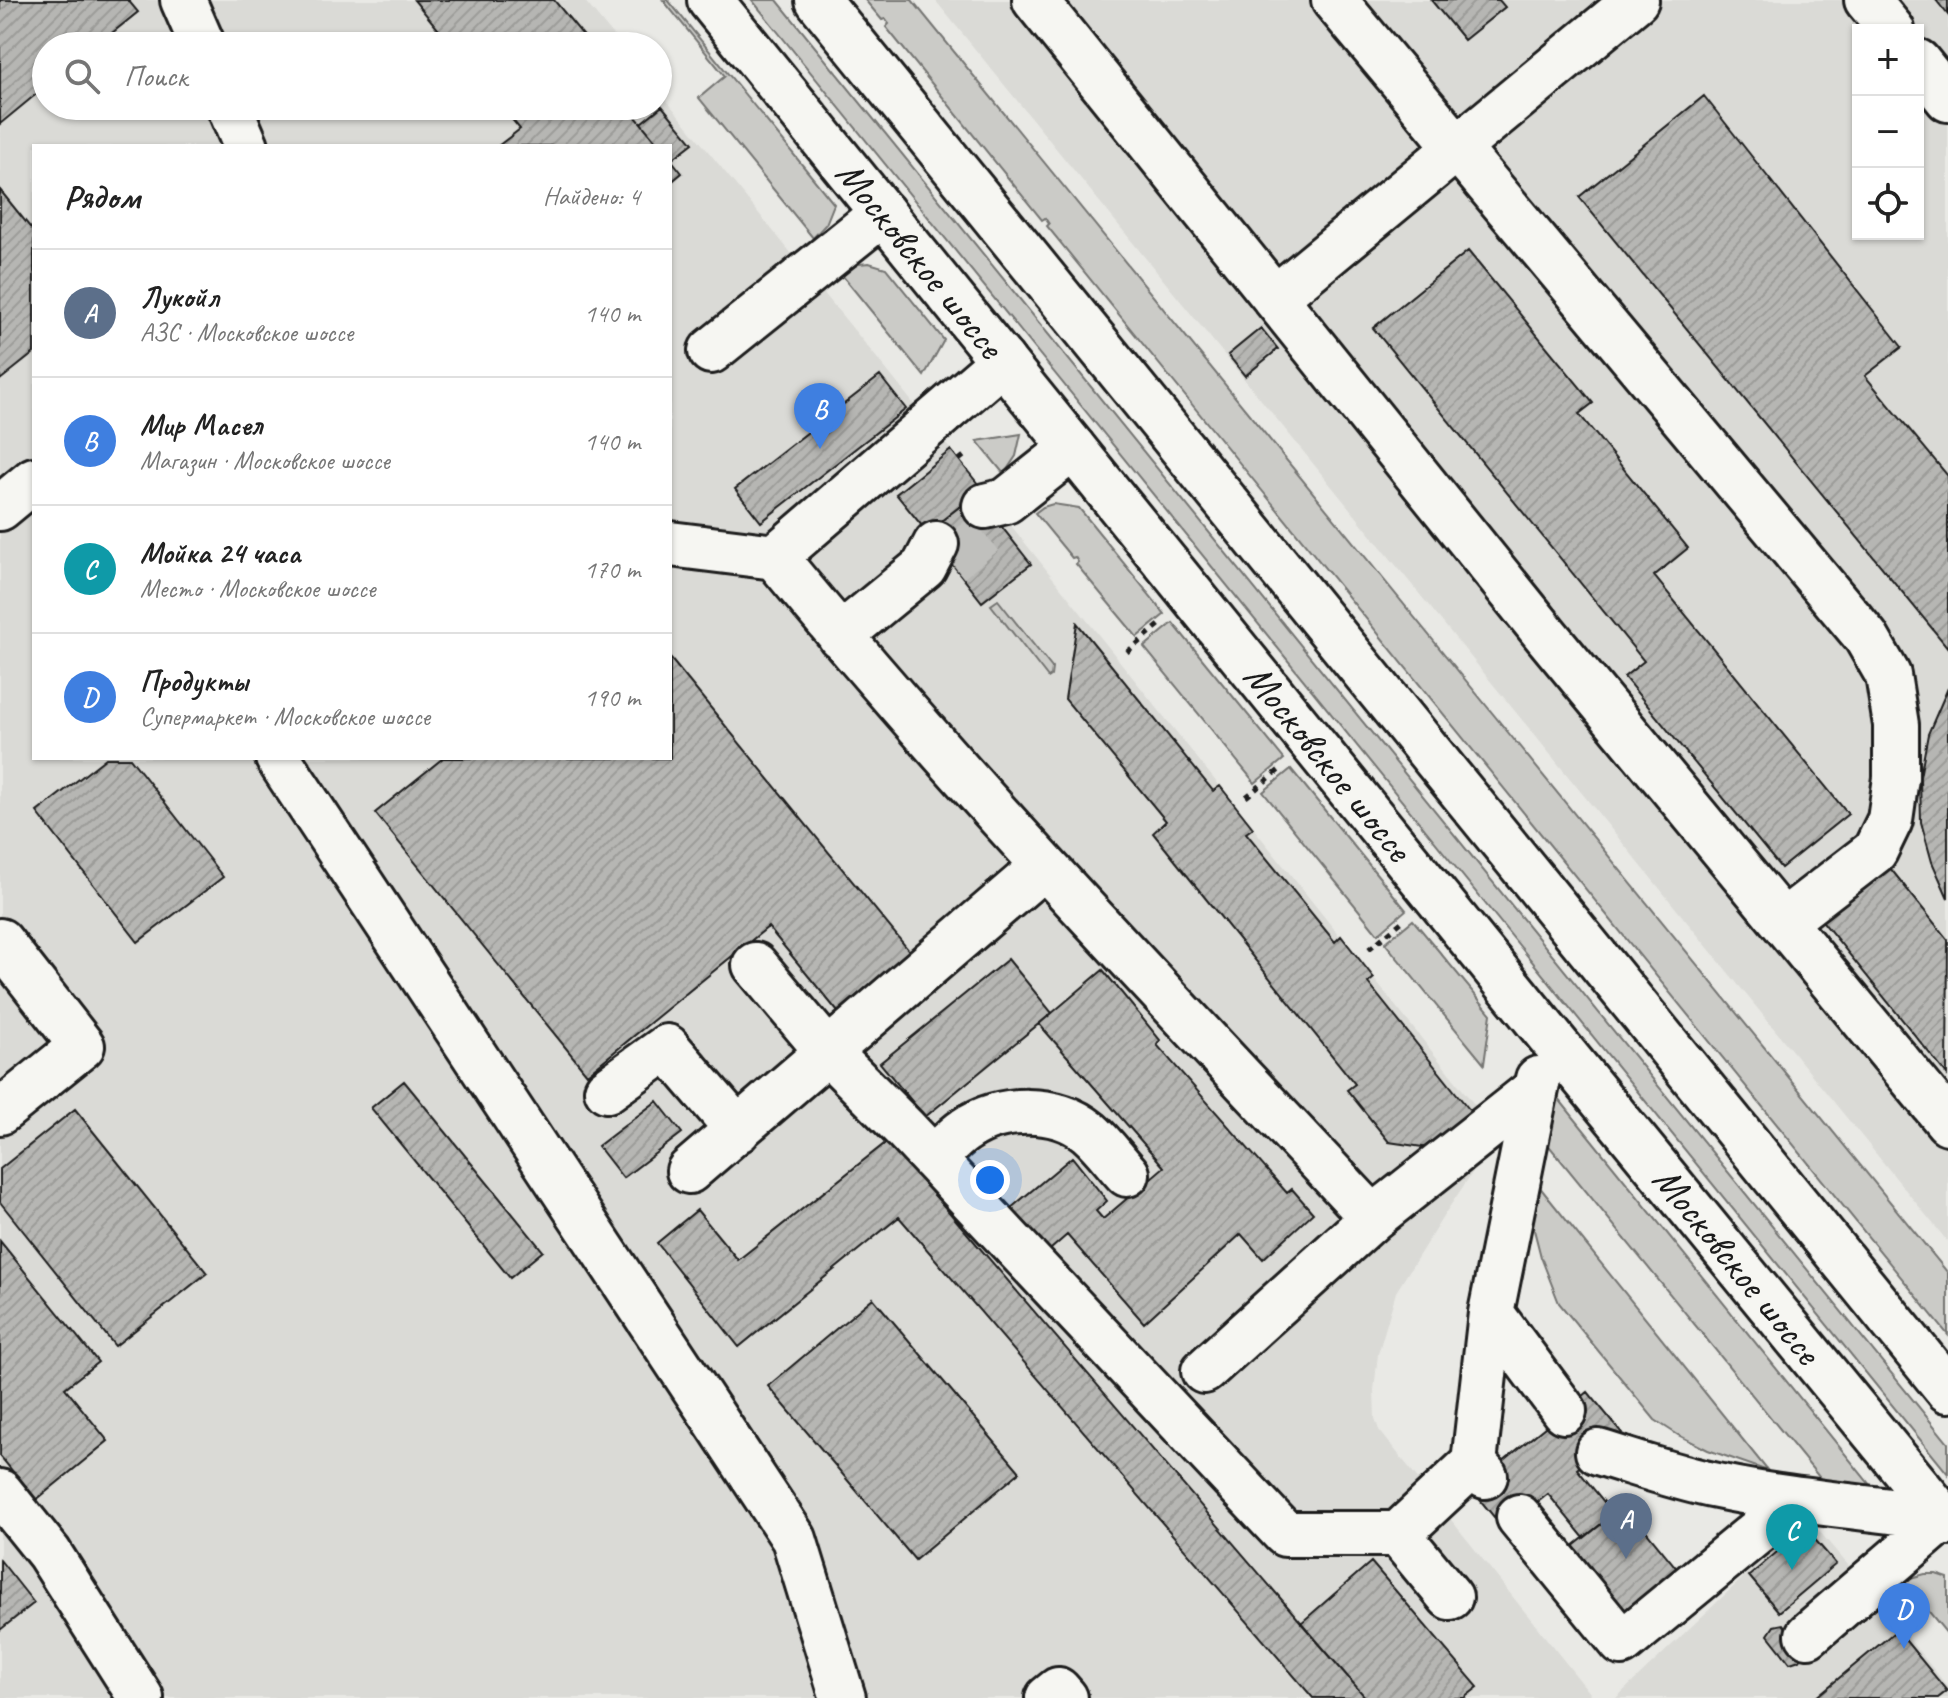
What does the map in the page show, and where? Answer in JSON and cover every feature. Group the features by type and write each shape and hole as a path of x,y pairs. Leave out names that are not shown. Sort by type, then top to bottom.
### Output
{"main road":[{"path":"183,0 197,32"},
{"name":"Московское шоссе","path":"710,0 1946,1520"},
{"path":"818,0 1948,1390"},
{"path":"1035,0 1546,635 1783,922 1943,1107"},
{"path":"1334,0 1866,637 1888,675 1896,725 1896,778 1890,820 1875,851 1783,922"},
{"path":"1275,298 1636,0"},
{"path":"1867,0 1887,24"},
{"path":"1924,69 1948,99"},
{"path":"235,120 245,144"},
{"path":"711,351 883,213"},
{"path":"672,544 790,529 1003,361"},
{"path":"997,510 1073,448"},
{"path":"0,508 32,482"},
{"path":"790,529 840,636 1044,866 1373,1218"},
{"path":"840,636 937,557"},
{"path":"279,760 794,1539 843,1698"},
{"path":"689,1171 1044,866"},
{"path":"0,941 82,1046 0,1112"},
{"path":"755,965 828,1052 933,1159 1285,1534 1398,1534 1480,1469 1491,1313 1547,1033"},
{"path":"607,1090 667,1047 738,1130"},
{"path":"1204,1371 1373,1218 1536,1089"},
{"path":"933,1159 965,1130 992,1117 1026,1111 1059,1116 1087,1131 1127,1174"},
{"path":"1491,1313 1564,1411"},
{"path":"1598,1452 1714,1486 1946,1520"},
{"path":"0,1492 49,1553 141,1698"},
{"path":"1519,1517 1622,1643 1796,1500"},
{"path":"1808,1635 1946,1520"},
{"path":"1398,1534 1450,1597"},
{"path":"1048,1698 1058,1690 1065,1698"}],"path":[{"path":"959,460 968,453"}],"shaded area":[{"path":"0,0 584,0 610,32 32,32 32,120 672,120 672,107 885,368 1498,1134 1396,1292 1378,1354 1375,1418 1379,1430 1594,1698 0,1698"},
{"path":"663,0 668,0 834,204 826,224 813,238 699,98 725,76"},
{"path":"752,0 777,0 1948,1443 1948,1474"},
{"path":"865,0 912,0 1948,1273 1948,1335 1047,226 1049,224 1045,218 1042,220 886,27 889,24 885,19 882,20"},
{"path":"935,0 1948,0 1948,1242"},
{"path":"869,263 886,268 944,340 924,376 841,274 859,264"},
{"path":"1021,434 1016,456 1004,474 977,441"},
{"path":"1053,504 1079,508 1165,614 1137,637 1076,564 1075,557 1072,558 1035,513"},
{"path":"998,600 1052,668 1051,676 1048,678 991,605"},
{"path":"1173,623 1284,759 1255,783 1144,647"},
{"path":"1291,769 1406,910 1378,934 1263,792"},
{"path":"1413,920 1491,1014 1484,1064 1385,943"},
{"path":"1558,1098 1875,1491 1828,1488 1541,1136 1548,1108"},
{"path":"1534,1180 1768,1471 1708,1450 1655,1420 1559,1303 1541,1257 1532,1222 1530,1209"},
{"path":"1807,1517 1948,1687 1948,1698 1616,1698"},
{"path":"1925,1574 1948,1578 1948,1635 1903,1580"}],"building":[{"path":"0,0 128,0 138,12 113,32 32,32 32,98 0,124"},
{"path":"414,0 554,0 580,32 440,32"},
{"path":"1431,0 1499,0 1505,7 1464,40"},
{"path":"1936,0 1948,0 1948,15"},
{"path":"1704,96 1902,347 1865,376 1948,476 1948,648 1579,197"},
{"path":"672,118 693,143 672,159 672,144 658,144 641,123"},
{"path":"513,120 639,120 658,144 501,144 520,129"},
{"path":"672,160 682,173 672,181"},
{"path":"0,190 32,230 32,355 0,380"},
{"path":"1468,251 1593,403 1579,414 1688,548 1654,576 1848,814 1781,868 1624,677 1644,661 1373,328"},
{"path":"1261,328 1278,349 1245,376 1228,355"},
{"path":"880,376 906,409 761,522 735,489"},
{"path":"951,450 982,489 927,532 896,494"},
{"path":"976,494 1031,564 982,602 927,532"},
{"path":"1077,623 1213,791 1220,786 1253,828 1246,833 1335,942 1341,936 1374,978 1368,983 1472,1113 1429,1148 1389,1142 1347,1090 1355,1084 1153,833 1166,821 1065,699"},
{"path":"672,660 911,953 838,1012 768,927 587,1074 375,813 441,760 672,760"},
{"path":"1948,688 1948,898 1932,862 1921,822 1920,777 1928,734"},
{"path":"103,760 132,760 223,877 138,942 37,812"},
{"path":"1886,863 1948,940 1947,1075 1819,917"},
{"path":"1008,959 1052,1013 925,1117 880,1063"},
{"path":"1103,970 1160,1040 1157,1045 1287,1193 1292,1189 1313,1213 1263,1259 1241,1234 1144,1323 1067,1235 1043,1256 1005,1213 1072,1157 1107,1201 1096,1211 1103,1219 1164,1167 1039,1024"},
{"path":"404,1081 543,1251 510,1278 371,1108"},
{"path":"657,1101 682,1133 623,1178 598,1146"},
{"path":"75,1109 207,1273 115,1346 0,1202 0,1169"},
{"path":"888,1141 1366,1698 1313,1698 899,1217 739,1347 657,1243 697,1210 738,1260"},
{"path":"0,1241 98,1362 65,1388 108,1441 36,1500 0,1456"},
{"path":"873,1298 1020,1472 915,1560 768,1386"},
{"path":"1588,1392 1622,1433 1577,1469 1614,1514 1584,1538 1548,1494 1504,1529 1470,1488"},
{"path":"1625,1505 1679,1571 1627,1614 1572,1547"},
{"path":"1805,1528 1836,1564 1779,1612 1749,1576"},
{"path":"0,1560 34,1603 0,1630"},
{"path":"1371,1562 1478,1687 1464,1698 1366,1698 1301,1623"},
{"path":"1783,1624 1804,1653 1800,1660 1790,1663 1768,1635 1774,1626"},
{"path":"1897,1630 1947,1691 1938,1698 1815,1698"}],"tunnel":[{"path":"950,561 999,522"}],"place":[{"name":"Мир Масел","path":"820,449"},
{"name":"Лукойл","path":"1626,1559"},
{"name":"Мойка 24 часа","path":"1792,1570"},
{"name":"Продукты","path":"1904,1649"}]}
